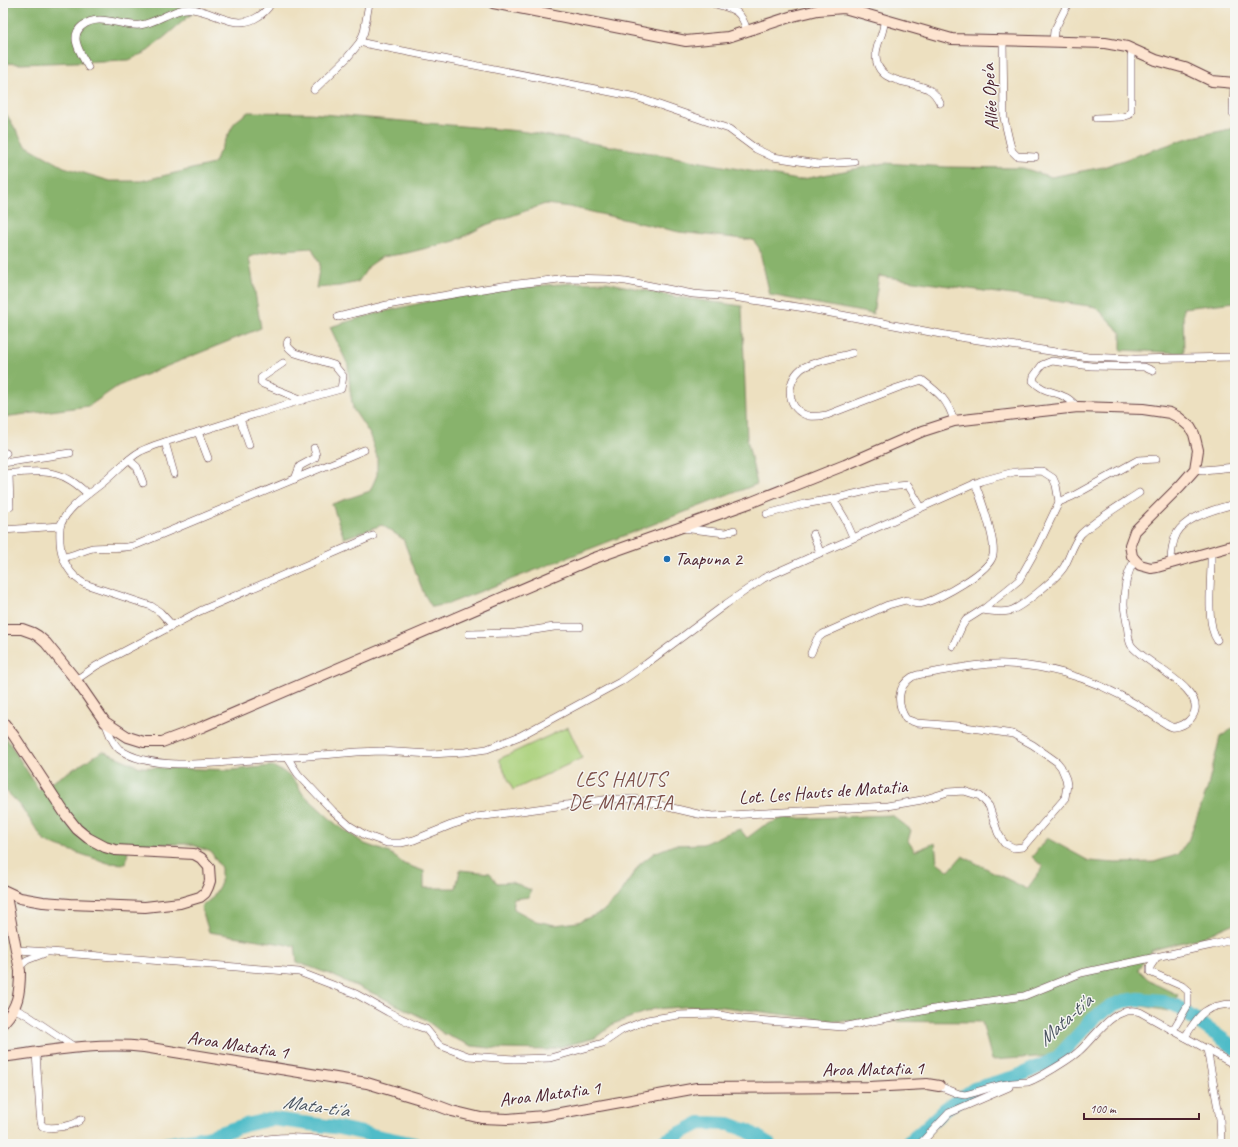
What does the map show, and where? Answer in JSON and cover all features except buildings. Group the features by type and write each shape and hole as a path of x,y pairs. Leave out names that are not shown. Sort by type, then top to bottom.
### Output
{"main road":[{"path":"493,3 686,41 728,37 791,16 818,10 844,8 952,39 1105,43 1132,50 1156,60 1185,68 1212,81 1235,82"},
{"path":"3,629 17,628 28,631 38,636 46,643 76,680 105,722 128,737 144,742 162,742 175,738 588,561 773,494 923,431 954,421 1078,407 1143,409 1165,412 1178,417 1190,427 1194,434 1198,450 1195,470 1135,531 1130,545 1130,550 1135,560 1140,565 1151,568 1171,564 1235,546"},
{"path":"3,722 14,736 66,815 83,834 96,843 115,850 194,854 209,867 210,881 205,893 200,897 180,903 145,908 43,902 20,898 3,891"},
{"path":"3,891 6,896 20,966 20,983 15,1009 3,1024"},
{"name":"Aroa Matatia 1","path":"3,1057 121,1044 349,1080 380,1087 452,1111 489,1118 519,1119 544,1116 697,1088 869,1087 927,1084 939,1086"}],"street":[{"path":"88,67 76,44 76,33 80,27 94,20 130,26 142,25 182,9 193,9 227,20 240,22 250,21 260,16 266,12 271,3"},
{"path":"314,90 348,58 360,42 364,32 368,3"},
{"path":"712,3 730,8 742,16 747,31"},
{"path":"1053,41 1054,31 1068,3"},
{"path":"884,20 876,56 880,70 890,78 929,90 936,96 940,103"},
{"name":"Allée Ope'a","path":"1003,40 1004,118 1010,144 1012,151 1017,156 1035,157"},
{"path":"360,42 381,48 636,97 729,129 756,149 773,157 818,164 854,162"},
{"path":"1096,118 1122,117 1129,115 1131,110 1132,50"},
{"path":"1233,113 1235,82"},
{"path":"338,317 387,304 502,286 567,278 607,278 693,294 733,297 805,308 946,336 1060,354 1088,357 1151,359 1235,357"},
{"path":"172,625 160,612 150,606 77,580 70,571 63,557 60,543 60,526 67,515 88,494 142,451 198,432 341,389 343,376 334,365 295,353 290,349 288,341"},
{"path":"852,354 802,368 794,378 789,390 791,400 797,409 810,416 817,417 827,415 922,380 945,400 950,407 954,421"},
{"path":"1078,407 1065,397 1039,387 1033,381 1034,376 1042,365 1052,361 1091,366 1144,367 1151,370 1151,359"},
{"path":"283,363 261,378 261,382 304,400"},
{"path":"240,419 249,445"},
{"path":"198,432 208,458"},
{"path":"166,442 174,474"},
{"path":"295,478 300,466 315,458 316,455 314,448"},
{"path":"63,557 77,554 92,548 122,548 132,546 364,450"},
{"path":"3,463 70,452"},
{"path":"1059,502 1073,496 1138,460 1156,459"},
{"path":"129,460 137,467 143,483"},
{"path":"1195,470 1235,467"},
{"path":"105,722 112,741 118,748 144,760 208,764 381,751 431,754 482,750 495,746 545,723 620,682 759,582 852,537 987,478 1013,472 1042,471 1053,478 1056,485 1059,502 1038,546 1019,580 982,610 966,620 953,646"},
{"path":"10,507 6,474 34,472 52,473 71,481 88,494"},
{"path":"811,653 817,639 823,634 906,600 912,603 924,603 971,579 981,571 992,559 993,546 984,510 975,483"},
{"path":"767,514 804,504 879,488 908,485 921,507"},
{"path":"982,610 994,612 1010,611 1016,608 1064,568 1080,536 1108,512 1139,493"},
{"path":"833,498 845,519 852,537"},
{"path":"1171,564 1173,544 1182,527 1202,515 1235,504"},
{"path":"3,530 60,526"},
{"path":"679,528 724,533 734,530"},
{"path":"813,534 820,552"},
{"path":"76,680 96,666 200,611 373,536"},
{"path":"1211,553 1210,617 1213,635 1217,640"},
{"name":"Lot. Les Hauts de Matatia","path":"288,758 298,774 343,821 365,836 387,843 401,843 414,840 451,825 477,818 610,799 634,799 698,814 713,816 887,806 922,800 948,792 964,791 980,796 989,806 998,833 1004,844 1014,848 1023,847 1065,798 1067,785 1062,767 1055,760 1016,735 958,726 917,723 906,719 899,706 898,700 901,691 908,681 916,676 956,668 991,664 1020,665 1064,673 1094,683 1137,704 1170,726 1178,727 1186,723 1193,716 1194,698 1180,683 1138,652 1131,644 1128,636 1124,603 1129,570 1135,560"},
{"path":"469,634 515,633 554,627 580,627"},
{"path":"17,950 299,972 356,994 388,1012 426,1029 439,1045 468,1056 514,1059 550,1058 603,1043 622,1030 647,1020 678,1015 714,1014 843,1027 927,1010 1024,996 1081,973 1212,946 1235,939"},
{"path":"20,966 35,956 51,952"},
{"path":"1156,958 1150,967 1150,972 1188,991 1188,1005 1173,1030"},
{"path":"1185,1037 1198,1016 1220,1004 1235,1004"},
{"path":"15,1009 27,1015 76,1048"},
{"path":"939,1086 959,1094 971,1094 1008,1083 1029,1081 1062,1063 1080,1051 1101,1026 1110,1020 1133,1010 1140,1012 1235,1065"},
{"path":"1207,1049 1220,1119 1222,1144"},
{"path":"36,1053 40,1122 42,1126 48,1127 74,1124 81,1119"},
{"path":"920,1144 949,1113 1018,1083"},
{"path":"244,1144 265,1139 304,1138 320,1139 344,1144"}],"green space":[{"path":"3,3 199,3 201,6 148,51 129,60 21,64 3,63"},
{"path":"3,104 4,110 25,145 64,167 110,181 141,181 213,164 235,122 248,112 310,113 520,131 669,156 798,180 885,163 947,167 1023,168 1051,177 1103,167 1188,138 1235,128 1235,302 1183,308 1184,353 1121,350 1121,333 1096,307 879,276 873,314 770,295 759,248 753,240 679,232 570,207 545,204 486,225 455,241 407,253 382,257 369,266 358,282 340,286 316,288 320,264 312,248 270,251 249,257 261,328 118,386 89,406 3,417"},
{"path":"606,282 676,297 742,306 747,439 757,484 448,604 432,607 424,594 403,539 382,525 344,538 332,504 370,491 377,475 377,457 369,433 353,409 348,365 330,327 397,308 466,295 536,286"},
{"path":"568,727 582,758 513,790 499,759"},
{"path":"1235,727 1235,923 1203,937 1152,950 1138,969 1151,982 1178,995 1168,1011 1132,1004 1122,1006 1102,1018 1087,1035 1065,1055 992,1060 982,1022 835,1021 708,1005 654,1009 613,1024 595,1038 548,1050 500,1049 472,1046 444,1034 423,1018 379,996 297,962 295,946 209,932 201,907 212,898 221,883 221,868 211,852 190,844 129,844 126,864 108,863 45,842 20,805 3,788 3,733 39,790 103,751 140,767 231,770 272,766 284,772 296,782 302,793 337,825 365,844 390,853 404,864 424,871 424,888 456,888 460,870 490,873 497,883 512,882 531,890 529,897 513,899 514,909 536,921 555,925 578,922 602,912 618,897 640,864 654,853 674,845 703,844 740,829 747,838 763,826 781,819 892,815 911,830 908,841 915,851 935,843 937,862 949,871 962,856 1027,889 1043,867 1032,857 1047,838 1089,861 1116,863 1154,862 1177,855 1188,841 1207,790 1220,737"}],"waterway":[{"name":"Mata-ti'a","path":"906,1144 945,1109 974,1089 1018,1076 1056,1059 1093,1019 1111,1006 1124,1001 1139,999 1163,1001 1176,1006 1235,1048"},
{"name":"Mata-ti'a","path":"165,1144 207,1137 245,1125 272,1119 334,1127 415,1144"},
{"name":"Mata-ti'a","path":"659,1144 700,1123 729,1124 748,1131 769,1144"}],"place":[{"name":"Taapuna 2","path":"667,559"}],"district":[{"name":"LES HAUTS DE MATATIA","path":"621,790"}]}
